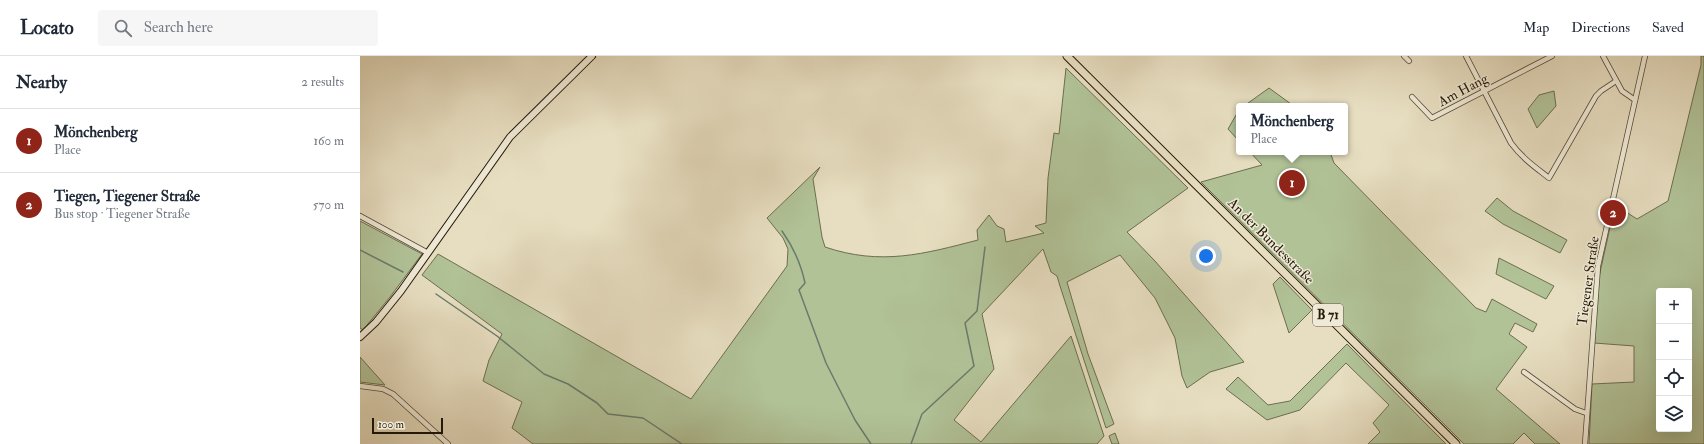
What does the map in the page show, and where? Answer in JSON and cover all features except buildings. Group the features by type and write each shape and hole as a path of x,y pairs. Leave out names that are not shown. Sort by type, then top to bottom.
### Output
{"main road":[{"path":"360,337 385,311 510,137 592,56"},
{"name":"An der Bundesstraße","path":"1067,56 1456,444"}],"street":[{"path":"1404,56 1409,61"},
{"path":"1466,56 1511,143 1519,154 1549,178 1596,96 1616,81"},
{"name":"Am Hang","path":"1412,98 1432,118 1552,56"},
{"path":"1603,56 1622,91 1635,100"},
{"name":"Tiegener Straße","path":"1585,444 1586,413 1598,266 1645,56"},
{"path":"360,216 428,253"},
{"path":"1524,372 1575,409 1586,413"},
{"path":"360,386 383,389 393,394 448,444"}],"green space":[{"path":"1701,56 1704,56 1704,444 1589,444 1592,384 1634,382 1634,346 1594,343 1599,277 1615,205 1637,219 1668,201 1701,65"},
{"path":"1066,68 1188,188 1127,232 1154,260 1244,362 1210,372 1187,388 1182,376 1175,338 1155,298 1120,255 1067,282 1088,354 1114,424 1106,428 1057,276 1051,272 1043,249 982,314 994,369 954,420 981,442 1071,336 1104,436 1097,444 533,444 512,428 522,402 483,381 489,360 502,334 422,275 438,254 691,399 787,266 788,249 783,238 767,218 820,167 813,179 822,237 825,247 845,253 884,257 902,256 939,250 978,240 977,230 989,215 997,226 1004,229 1006,242 1044,233 1035,226 1046,223 1048,178 1054,133 1059,134"},
{"path":"1269,88 1290,103 1248,103"},
{"path":"1554,91 1556,106 1537,128 1528,109 1539,95"},
{"path":"1236,115 1236,138 1228,129"},
{"path":"1253,155 1331,155 1334,163 1476,308 1486,312 1492,299 1537,324 1533,332 1515,323 1509,334 1527,347 1496,389 1560,444 1535,444 1524,433 1513,444 1464,444 1201,182 1262,165"},
{"path":"1497,198 1513,211 1567,240 1560,253 1503,224 1485,211"},
{"path":"360,221 422,254 363,330 360,328"},
{"path":"1499,258 1554,286 1546,299 1496,274"},
{"path":"1280,277 1312,310 1289,333 1273,284"},
{"path":"1347,344 1446,444 1368,444 1380,432 1373,423 1389,405 1346,363 1300,410 1267,420 1226,389 1238,377 1268,405 1290,401"},
{"path":"360,357 385,385 360,382"},
{"path":"1115,433 1119,444 1112,444 1109,436"}],"waterway":[{"path":"782,231 790,244 801,269 805,283 799,290 826,363 855,420 871,444"},
{"path":"911,444 922,414 974,366 965,323 977,311 985,247"},
{"path":"360,250 403,272"},
{"path":"436,294 497,336 544,374 568,384 597,403 608,414 643,418 682,444"}],"place":[{"name":"Mönchenberg","path":"1292,183"},
{"name":"Tiegen, Tiegener Straße","path":"1613,213"}]}
